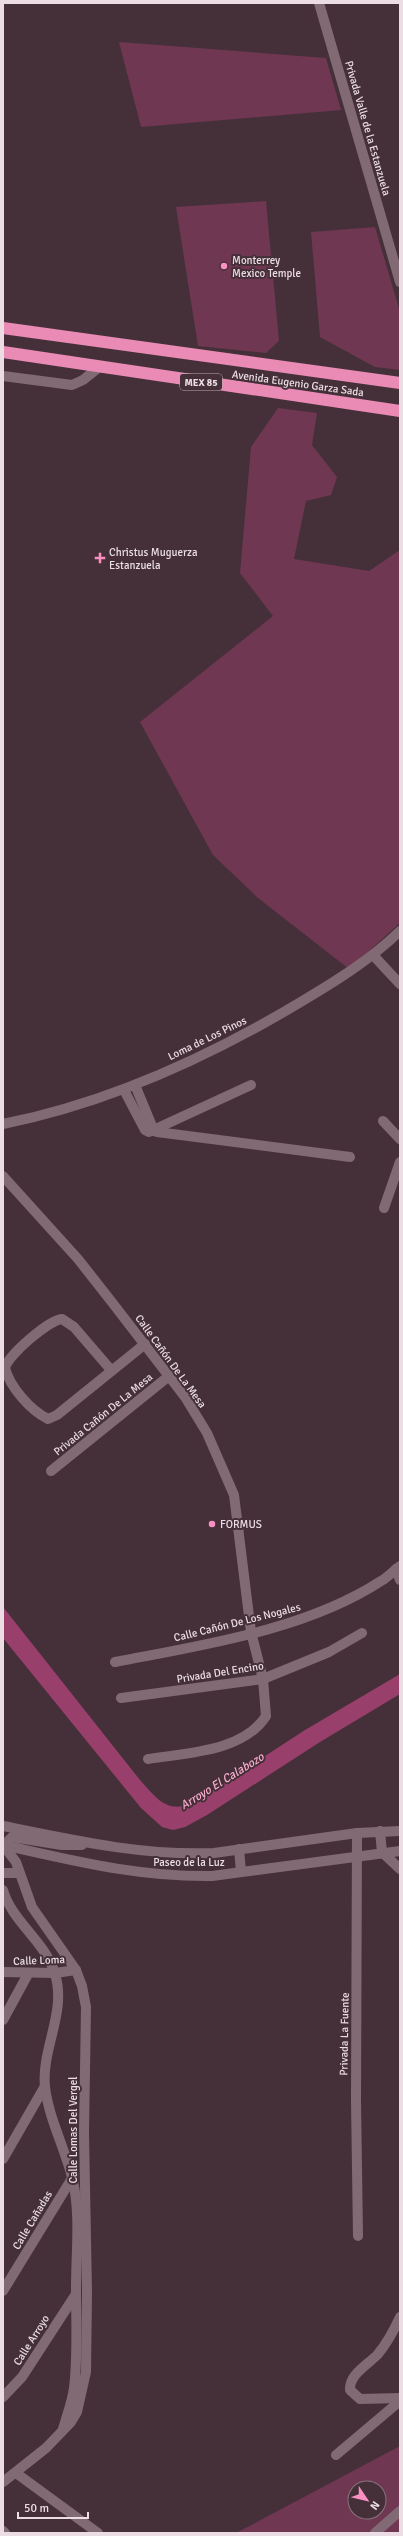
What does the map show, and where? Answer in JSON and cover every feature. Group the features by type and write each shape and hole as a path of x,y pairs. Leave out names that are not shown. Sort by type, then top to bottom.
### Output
{"highway":[{"name":"Avenida Eugenio Garza Sada","path":"3,328 400,383"},
{"name":"Avenida Eugenio Garza Sada","path":"3,352 98,368 400,410"}],"street":[{"name":"Privada Valle de la Estanzuela","path":"319,3 400,282"},
{"path":"3,376 72,385 83,380 98,368"},
{"name":"Loma de Los Pinos","path":"5,1121 68,1108 124,1090 229,1043 348,974 373,955 400,931"},
{"path":"373,955 400,984"},
{"path":"392,976 400,968"},
{"path":"135,1085 154,1131"},
{"path":"154,1131 251,1085"},
{"path":"124,1090 145,1130 149,1132 154,1131 350,1157"},
{"path":"383,1121 400,1139"},
{"path":"384,1208 400,1162"},
{"name":"Calle Cañón De La Mesa","path":"3,1176 78,1259 169,1376 207,1433 234,1495 251,1632 263,1679 266,1716 257,1727 224,1745 148,1759"},
{"path":"111,1370 74,1327 62,1319 50,1323 10,1357 5,1368 10,1380 34,1411 48,1419 57,1415 145,1344"},
{"name":"Privada Cañón De La Mesa","path":"51,1471 169,1376"},
{"path":"398,1568 400,1580"},
{"name":"Calle Cañón De Los Nogales","path":"115,1662 251,1632 319,1612 381,1581 398,1568"},
{"name":"Privada Del Encino","path":"121,1698 263,1679 329,1652 362,1633"},
{"name":"Paseo de la Luz","path":"3,1826 165,1853 214,1853 357,1833 400,1831"},
{"path":"380,1831 382,1852 400,1869"},
{"name":"Privada La Fuente","path":"357,1833 356,2101 358,2236"},
{"path":"3,1846 12,1837 62,1845 93,1842"},
{"name":"Paseo de la Luz","path":"3,1846 136,1873 186,1876 241,1872 382,1852 400,1851"},
{"name":"Calle Lomas Del Vergel","path":"3,1846 16,1862 32,1907 76,1970 86,2007 84,2164 86,2372 79,2407 72,2422 16,2473 3,2482"},
{"path":"239,1849 241,1872"},
{"path":"3,1873 19,1873"},
{"name":"Calle Lomas Del Vergel","path":"3,1890 15,1914 47,1956 55,1973 58,2003 48,2056 45,2086 56,2133 72,2177 77,2227 74,2388 62,2431"},
{"path":"15,1914 32,1907"},
{"name":"Calle Loma","path":"3,1972 28,1974 55,1973 76,1970"},
{"path":"3,2020 28,1974"},
{"path":"3,2159 45,2086"},
{"name":"Calle Cañadas","path":"3,2291 72,2177 84,2164"},
{"name":"Calle Arroyo","path":"3,2397 22,2377 76,2294"},
{"path":"400,2317 378,2354 360,2370 350,2384 350,2390 360,2399 400,2400"},
{"path":"336,2455 400,2400"},
{"path":"16,2473 98,2533"},
{"path":"375,2533 400,2511"}],"shaded area":[{"path":"119,42 326,58 341,110 141,127"},
{"path":"266,201 279,341 266,353 198,346 176,207"},
{"path":"375,227 400,312 400,370 375,367 320,337 311,232"},
{"path":"278,408 317,413 312,445 337,477 331,495 306,501 294,559 369,571 400,550 400,923 349,969 258,898 213,855 140,722 273,616 240,573 251,447"},
{"path":"3,1607 140,1780 159,1800 172,1806 179,1807 188,1805 198,1800 305,1730 400,1674 400,1694 320,1742 207,1815 185,1827 173,1830 162,1827 141,1808 3,1638"},
{"path":"400,2446 400,2533 236,2533"}],"place":[{"name":"Monterrey Mexico Temple","path":"224,266"},
{"name":"Christus Muguerza Estanzuela","path":"100,558"},
{"name":"FORMUS","path":"212,1524"}],"water label":[{"name":"Arroyo El Calabozo","path":"222,1781"}]}
